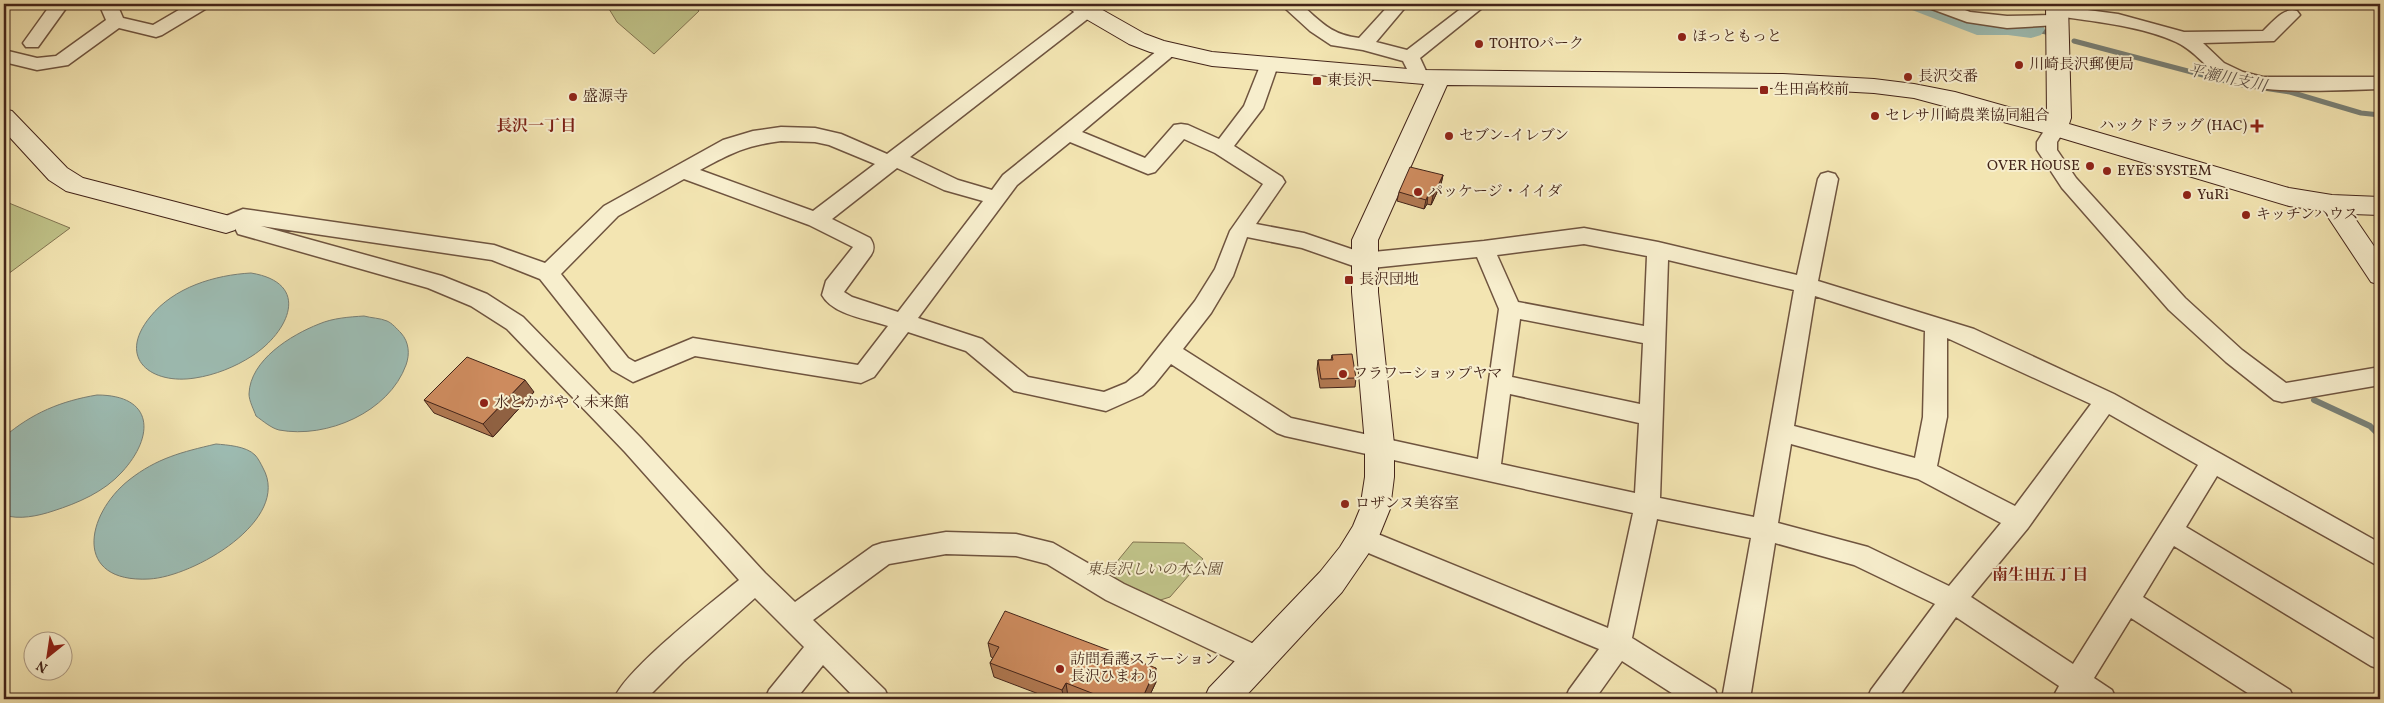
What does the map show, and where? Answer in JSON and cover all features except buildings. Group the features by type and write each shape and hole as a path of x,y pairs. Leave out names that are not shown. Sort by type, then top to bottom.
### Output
{"street":[{"path":"32,43 60,4"},
{"path":"108,4 116,22"},
{"path":"4,56 37,64 60,61 116,22 156,31 201,4"},
{"path":"1364,44 1399,4"},
{"path":"1410,57 1478,4"},
{"path":"1935,4 1967,16 2007,22 2056,16 2118,20 2183,38 2268,37 2291,15"},
{"path":"1292,5 1316,27 1337,40 1364,44 1410,57 1430,77"},
{"path":"816,220 1082,7 1138,39 1169,50 1212,60 1430,77 1683,79 1874,86 1955,100 2289,197 2332,204 2380,206"},
{"path":"2056,16 2059,118 2056,128 2047,142 2047,150 2070,183 2177,304 2234,356 2282,393 2380,376"},
{"path":"2183,38 2200,50 2217,67 2237,77 2263,83 2380,83"},
{"path":"226,224 243,216 494,253 548,273 620,364 633,373 692,347 861,374 866,371 905,322 1010,180 1169,50"},
{"path":"1222,148 1253,108 1269,65"},
{"path":"1221,699 1313,603 1363,539 1375,508 1380,446 1362,261 1365,240 1372,222 1426,108 1430,77"},
{"path":"4,117 58,174 75,184 434,282 479,300 515,323 633,446 756,581 875,699"},
{"path":"681,171 816,220 863,243 864,250 834,287 828,301 844,303 974,345 1022,385 1106,402 1134,389 1146,379 1168,352 1203,306 1220,277 1242,229 1275,182 1222,148 1181,130 1148,167 1067,133"},
{"path":"548,273 611,211 730,145 753,138 781,134 815,135 892,161 951,185 996,198"},
{"path":"1736,699 1806,285 1828,179"},
{"path":"2332,204 2380,275"},
{"path":"1242,229 1304,241 1362,261 1484,249 1584,236 1658,250 1806,285 1966,335 2106,401 2380,556"},
{"path":"1484,249 1510,310 1488,471"},
{"path":"1579,699 1618,644 1647,506 1658,250"},
{"path":"1510,310 1654,337"},
{"path":"1924,471 1935,417 1936,326"},
{"path":"1168,352 1285,426 1647,506 1765,530 1859,555 1952,600 2072,691 2102,699"},
{"path":"1499,382 1651,416"},
{"path":"1881,699 1952,600 2019,520 2106,401"},
{"path":"1782,432 1924,471 2019,520"},
{"path":"2072,691 2213,462"},
{"path":"2170,531 2380,656"},
{"path":"1363,539 1618,644 1705,699"},
{"path":"793,619 882,554 912,547 946,543 1016,545 1053,554 1115,592 1168,615 1258,659"},
{"path":"628,699 654,670 756,581"},
{"path":"2127,601 2280,699"},
{"path":"778,699 821,647"}],"green space":[{"path":"606,4 689,4 694,5 699,11 654,54 617,22"},
{"path":"4,201 70,228 4,277"},
{"name":"東長沢しいの木公園","path":"1133,542 1184,543 1203,559 1170,597 1154,602 1106,575"}],"water":[{"path":"251,273 270,278 282,287 288,297 288,309 284,322 265,346 239,364 217,373 195,378 179,379 165,377 153,373 144,366 138,357 137,345 140,332 150,317 160,307 183,290 196,284 223,276"},
{"path":"364,316 389,322 401,333 407,344 408,357 406,365 398,382 386,396 371,409 354,418 336,426 317,430 298,432 279,430 256,416 249,397 251,382 256,370 274,350 296,335 324,322 347,317"},
{"path":"97,395 116,397 130,402 139,410 143,420 144,432 133,458 115,479 99,491 72,504 35,516 16,517 4,515 4,437 25,421 48,409"},
{"path":"216,444 236,447 251,452 256,456 263,468 268,488 264,507 251,525 233,542 212,557 168,576 149,579 125,577 108,570 98,559 94,544 96,528 103,511 114,494 139,472 160,461 181,453"}],"waterway":[{"name":"平瀬川支川","path":"1922,4 1977,26 2008,26 2031,29"},
{"name":"平瀬川支川","path":"2031,29 2051,33"},
{"name":"平瀬川支川","path":"2074,41 2237,84 2290,92 2361,113 2380,115"},
{"path":"2314,400 2370,426 2380,436"}],"place":[{"name":"ほっともっと","path":"1682,37"},
{"name":"TOHTOパーク","path":"1479,44"},
{"name":"川崎長沢郵便局","path":"2019,65"},
{"name":"長沢交番","path":"1908,77"},
{"name":"東長沢","path":"1317,81"},
{"name":"生田高校前","path":"1764,90"},
{"name":"盛源寺","path":"573,97"},
{"name":"セレサ川崎農業協同組合","path":"1875,116"},
{"name":"ハックドラッグ (HAC)","path":"2257,126"},
{"name":"セブン-イレブン","path":"1449,136"},
{"name":"OVER HOUSE","path":"2090,166"},
{"name":"EYES SYSTEM","path":"2107,171"},
{"name":"パッケージ・イイダ","path":"1418,192"},
{"name":"YuRi","path":"2187,195"},
{"name":"キッチンハウス","path":"2246,215"},
{"name":"長沢団地","path":"1349,280"},
{"name":"フラワーショップヤマ","path":"1343,374"},
{"name":"水とかがやく未来館","path":"484,403"},
{"name":"ロザンヌ美容室","path":"1345,504"},
{"name":"訪問看護ステーション 長沢ひまわり","path":"1060,669"}],"district":[{"name":"長沢一丁目","path":"536,127"},
{"name":"南生田五丁目","path":"2040,576"}]}
